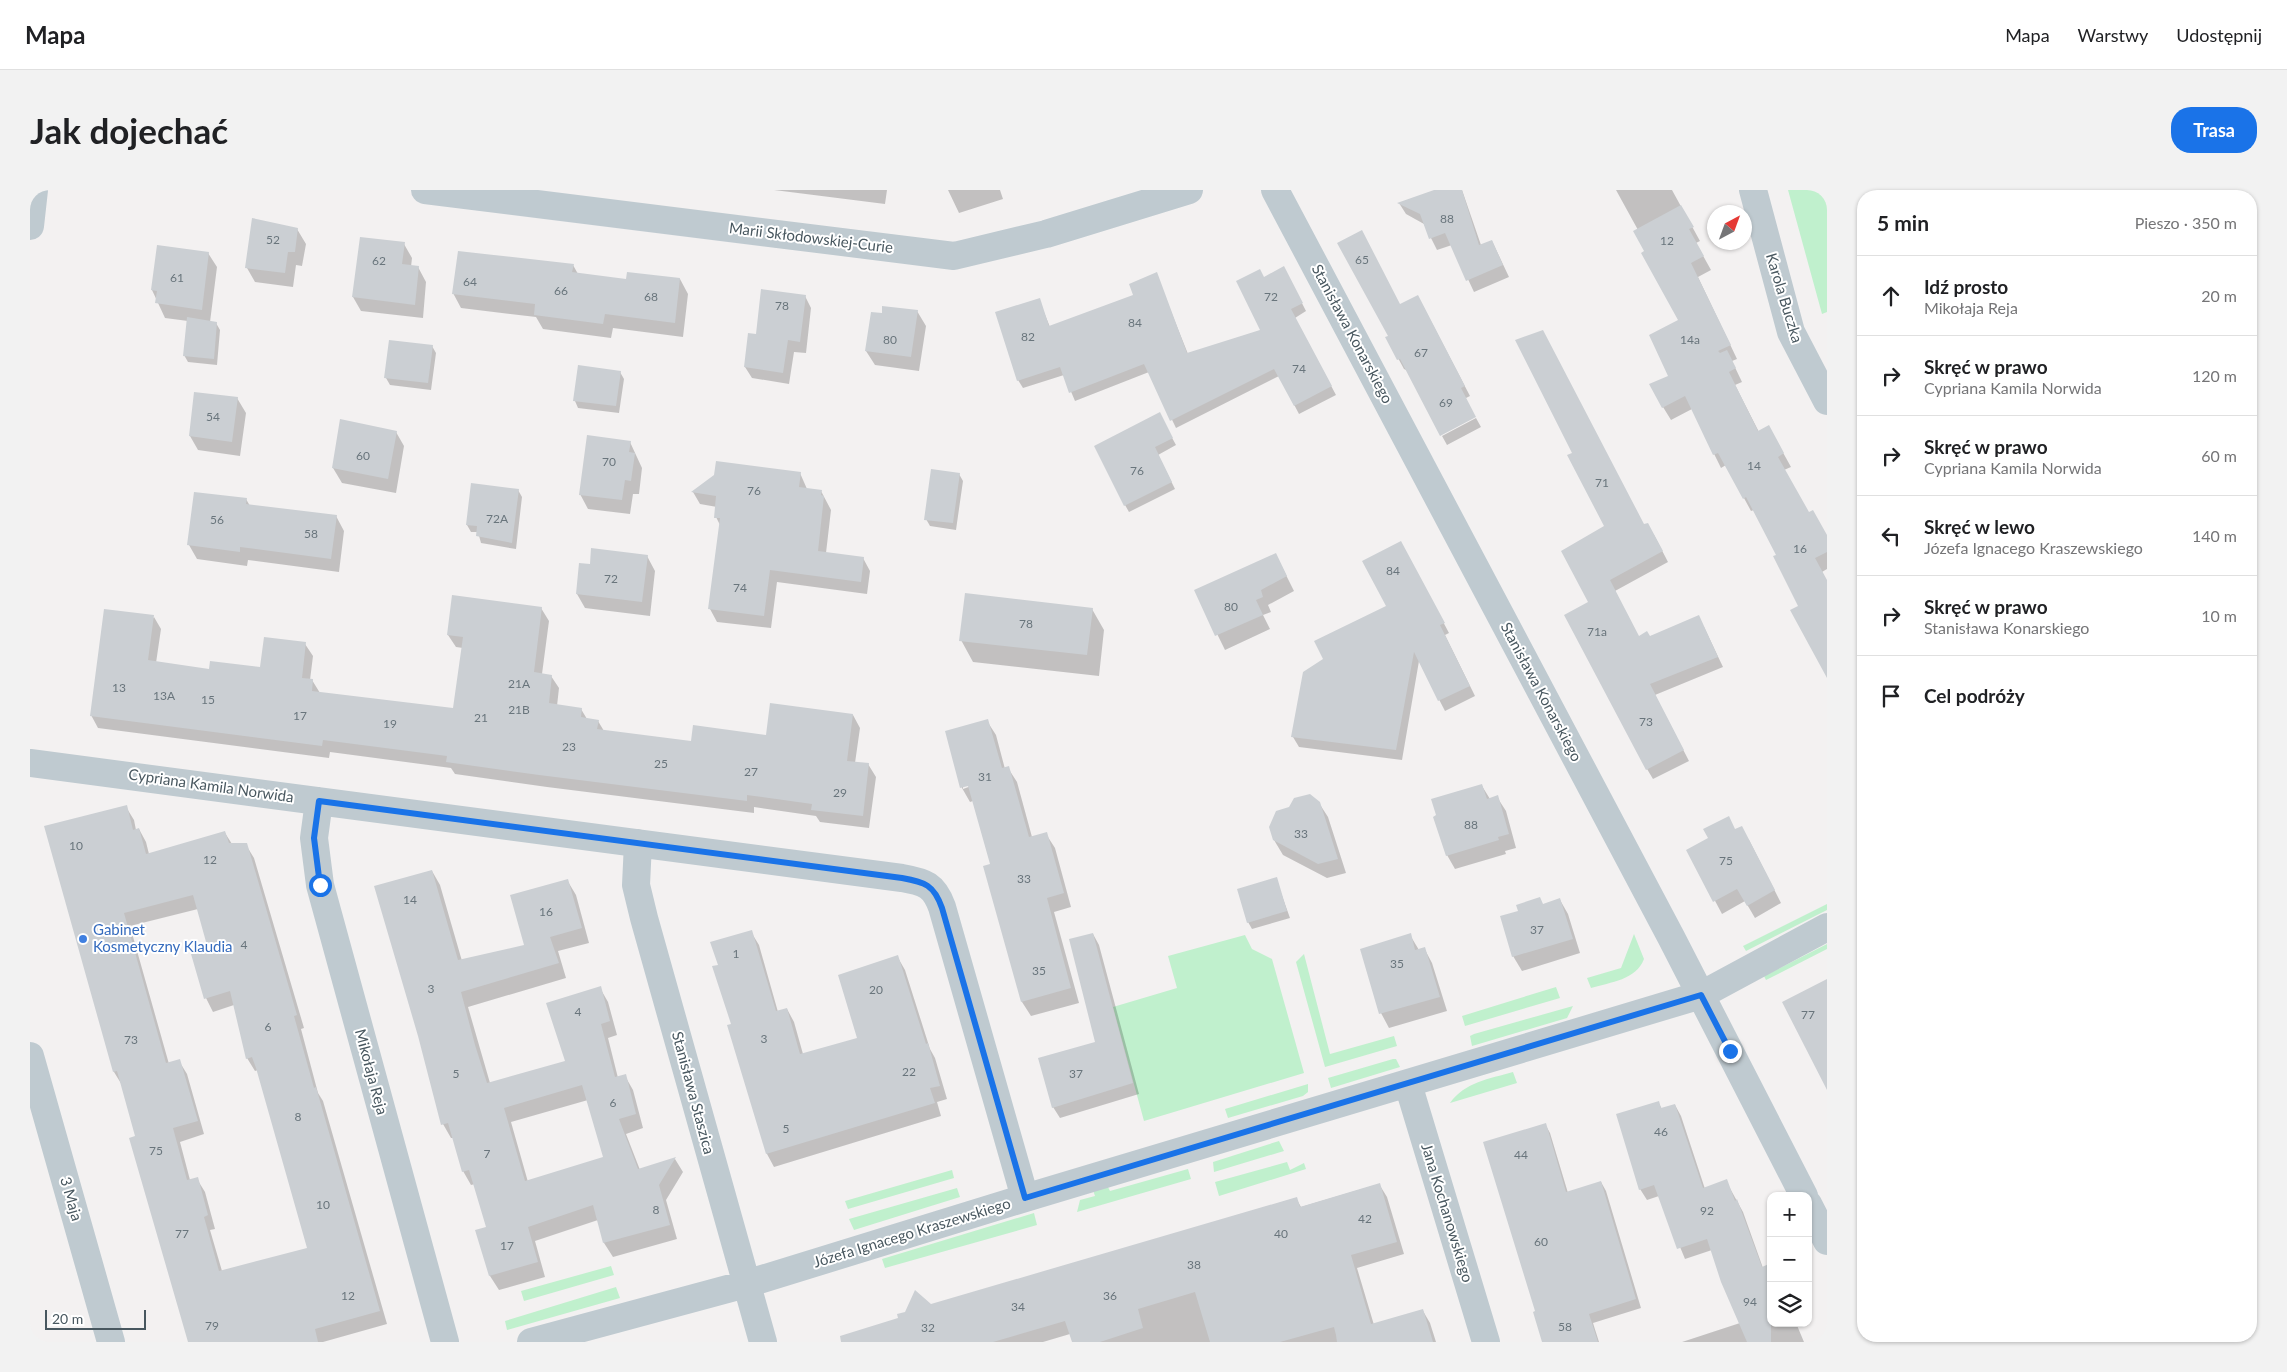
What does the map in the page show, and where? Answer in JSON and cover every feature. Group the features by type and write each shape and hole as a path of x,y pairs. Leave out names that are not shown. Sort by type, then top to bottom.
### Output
{"street":[{"path":"30,226 34,190"},
{"name":"Marii Skłodowskiej-Curie","path":"425,190 516,196 954,256 1046,234 1189,190"},
{"name":"Stanisława Konarskiego","path":"1275,190 1701,995 1802,1192"},
{"name":"Karola Buczka","path":"1753,190 1792,332 1827,401"},
{"name":"Cypriana Kamila Norwida","path":"30,763 902,878 930,886 938,896 942,908 1025,1198"},
{"name":"Mikołaja Reja","path":"319,801 314,838 320,885 445,1342"},
{"name":"Stanisława Staszica","path":"638,843 636,885 644,918 762,1342"},
{"name":"Józefa Ignacego Kraszewskiego","path":"531,1342 746,1284 1025,1198 1701,995 1827,927"},
{"name":"3 Maja","path":"30,1056 111,1342"},
{"name":"Jana Kochanowskiego","path":"1408,1084 1486,1342"},
{"path":"1812,1212 1827,1241"}],"green space":[{"path":"1788,190 1827,190 1827,312 1822,314"},
{"path":"1827,904 1827,910 1746,951 1743,946"},
{"path":"1634,934 1644,959 1640,966 1629,976 1591,988 1587,978 1621,968"},
{"path":"1245,935 1252,949 1272,959 1304,1073 1144,1121 1113,1007 1177,988 1168,956"},
{"path":"1827,944 1827,949 1766,980 1764,976"},
{"path":"1304,954 1330,1054 1394,1036 1397,1046 1325,1067 1296,962"},
{"path":"1556,987 1560,998 1465,1026 1462,1016"},
{"path":"1573,1006 1567,1018 1472,1046 1470,1036 1474,1034"},
{"path":"1396,1059 1400,1067 1331,1088 1328,1078"},
{"path":"1513,1072 1517,1083 1450,1103 1463,1090 1478,1082"},
{"path":"1308,1084 1308,1092 1303,1096 1228,1118 1225,1109"},
{"path":"1279,1141 1284,1151 1214,1172 1213,1162"},
{"path":"1287,1162 1290,1170 1304,1163 1306,1169 1219,1196 1215,1182"},
{"path":"1188,1169 1191,1179 1077,1212 1080,1200 1095,1196 1093,1190 1107,1185 1110,1191"},
{"path":"952,1170 954,1178 848,1209 845,1201"},
{"path":"957,1188 960,1197 854,1230 849,1219"},
{"path":"1034,1213 1037,1225 885,1268 882,1259"},
{"path":"611,1266 614,1275 524,1301 521,1291"},
{"path":"616,1287 620,1298 507,1330 505,1321"}],"building":[{"path":"1434,190 1462,190 1479,245 1492,240 1503,265 1466,281 1445,233 1429,239 1420,214 1397,203"},
{"path":"1681,205 1694,227 1689,229 1704,256 1691,263 1731,345 1718,351 1720,353 1727,350 1736,368 1729,372 1758,431 1769,425 1784,453 1778,457 1809,512 1813,510 1827,535 1827,552 1815,558 1827,580 1827,678 1790,610 1798,606 1773,556 1776,555 1746,497 1743,499 1718,453 1713,455 1685,396 1662,408 1649,384 1668,376 1649,335 1678,320 1641,253 1644,251 1633,231"},
{"path":"252,218 298,228 295,252 288,252 285,273 245,268"},
{"path":"1362,230 1400,304 1418,295 1465,386 1461,388 1476,417 1440,436 1400,359 1397,360 1385,337 1388,336 1337,243"},
{"path":"360,237 405,242 402,264 419,266 415,305 352,297"},
{"path":"157,245 209,252 202,310 155,303 157,291 151,290"},
{"path":"458,251 574,264 572,272 626,279 627,272 680,278 675,323 605,314 603,324 534,315 535,304 452,294"},
{"path":"1284,266 1303,303 1291,309 1332,386 1294,406 1274,369 1170,421 1144,364 1069,393 1060,367 1017,381 995,312 1040,298 1049,326 1133,295 1129,284 1157,272 1187,353 1260,330 1236,281 1260,269 1264,277"},
{"path":"761,289 806,295 800,342 788,340 783,373 744,367 748,333 756,334"},
{"path":"882,306 918,310 911,357 865,351 871,312 882,313"},
{"path":"187,317 217,322 214,359 183,356"},
{"path":"1543,330 1644,524 1648,523 1663,551 1610,580 1639,636 1647,631 1650,636 1699,615 1718,657 1650,684 1684,750 1646,770 1564,615 1588,602 1561,551 1604,526 1567,455 1572,453 1515,340"},
{"path":"389,340 433,345 428,383 384,378"},
{"path":"578,365 621,371 616,406 573,401"},
{"path":"194,392 238,397 232,442 189,436"},
{"path":"1160,412 1173,438 1155,447 1172,482 1124,506 1094,446"},
{"path":"340,419 397,431 388,479 332,468"},
{"path":"587,435 631,441 629,452 635,453 631,481 625,480 622,500 579,495"},
{"path":"716,461 801,472 799,487 822,490 821,495 824,496 818,551 864,557 861,582 770,570 764,616 708,609 720,518 714,518 716,496 691,492 714,475"},
{"path":"931,469 960,473 953,523 924,520"},
{"path":"471,483 519,489 512,543 476,536 477,526 466,525"},
{"path":"194,492 247,498 246,504 337,515 331,559 240,547 240,552 187,545"},
{"path":"1401,541 1445,623 1440,625 1470,686 1438,701 1414,652 1396,750 1291,737 1303,672 1323,659 1314,641 1386,606 1362,561"},
{"path":"591,548 648,555 642,602 576,594 579,563 590,564"},
{"path":"1276,553 1287,576 1261,590 1263,597 1256,600 1263,615 1215,636 1194,590"},
{"path":"965,593 1093,608 1087,655 959,641"},
{"path":"452,595 542,607 534,672 552,675 549,703 582,708 581,717 599,720 597,729 691,741 693,725 766,735 770,703 853,714 847,761 869,763 863,816 811,810 812,804 747,795 747,801 446,762 447,756 323,740 322,746 90,716 104,609 154,615 148,660 209,669 210,661 260,667 264,637 306,642 302,678 313,679 312,691 453,708 463,637 447,635"},
{"path":"988,719 1002,768 1009,766 1029,837 1047,832 1064,893 1047,898 1071,988 1021,1002 983,866 990,864 968,786 960,788 945,731"},
{"path":"1482,784 1487,799 1498,795 1509,834 1498,837 1499,840 1446,856 1433,817 1436,815 1431,799"},
{"path":"1310,794 1320,802 1338,859 1318,864 1273,840 1269,827 1276,811 1289,807 1294,798"},
{"path":"127,805 133,830 139,828 146,854 225,831 229,843 247,843 297,1015 294,1016 314,1088 316,1087 380,1311 315,1329 318,1342 188,1342 129,1138 135,1136 117,1071 113,1072 44,826","holes":["193,895 208,949 191,954 204,999 230,991 246,1059 252,1057 256,1068 307,1248 219,1271 204,1217 208,1215 198,1177 187,1180 173,1128 198,1121 180,1059 166,1063 124,913"]},
{"path":"1729,816 1735,829 1742,826 1775,890 1747,906 1737,889 1713,902 1686,850 1708,838 1703,829"},
{"path":"432,870 458,960 524,945 510,895 568,879 582,928 550,937 559,963 461,992 475,1045 487,1083 565,1061 546,1003 601,986 610,1021 601,1024 615,1077 626,1074 636,1114 619,1119 638,1169 676,1157 659,1185 670,1225 603,1243 593,1205 528,1227 538,1262 489,1276 475,1230 486,1227 469,1170 462,1172 448,1123 441,1125 418,1036 374,886","holes":["582,1085 603,1157 525,1181 504,1108"]},
{"path":"1277,877 1287,911 1247,923 1237,889"},
{"path":"1540,897 1543,904 1560,898 1573,939 1512,957 1500,916 1518,911 1516,905"},
{"path":"752,930 776,1011 787,1008 800,1054 857,1038 838,975 898,955 926,1044 928,1043 940,1086 930,1088 935,1103 766,1154 727,1025 731,1024 712,966 718,965 710,942"},
{"path":"1093,933 1133,1083 1052,1108 1038,1058 1095,1042 1069,939"},
{"path":"1411,933 1415,950 1425,947 1440,997 1379,1014 1360,949"},
{"path":"1827,979 1827,1090 1782,1002"},
{"path":"1659,1101 1661,1108 1675,1104 1703,1188 1727,1179 1735,1201 1737,1199 1762,1267 1767,1265 1767,1327 1771,1327 1771,1342 1747,1342 1721,1282 1707,1239 1677,1249 1654,1185 1639,1190 1616,1114"},
{"path":"1546,1123 1566,1192 1601,1181 1636,1299 1589,1314 1598,1342 1542,1342 1533,1312 1535,1311 1483,1142"},
{"path":"1380,1183 1397,1242 1351,1255 1371,1324 1423,1309 1433,1342 1337,1342 1334,1327 1280,1342 1210,1342 1195,1292 1138,1309 1143,1328 1100,1342 1072,1342 1065,1321 993,1342 841,1342 840,1336 898,1318 897,1314 905,1312 915,1290 931,1304 1297,1197 1300,1207"}],"place":[{"name":"Gabinet Kosmetyczny Klaudia","path":"83,939"}],"route":[{"path":"320,885 314,838 319,801 902,878 930,886 938,896 942,908 1025,1198 1701,995 1730,1051"}]}
